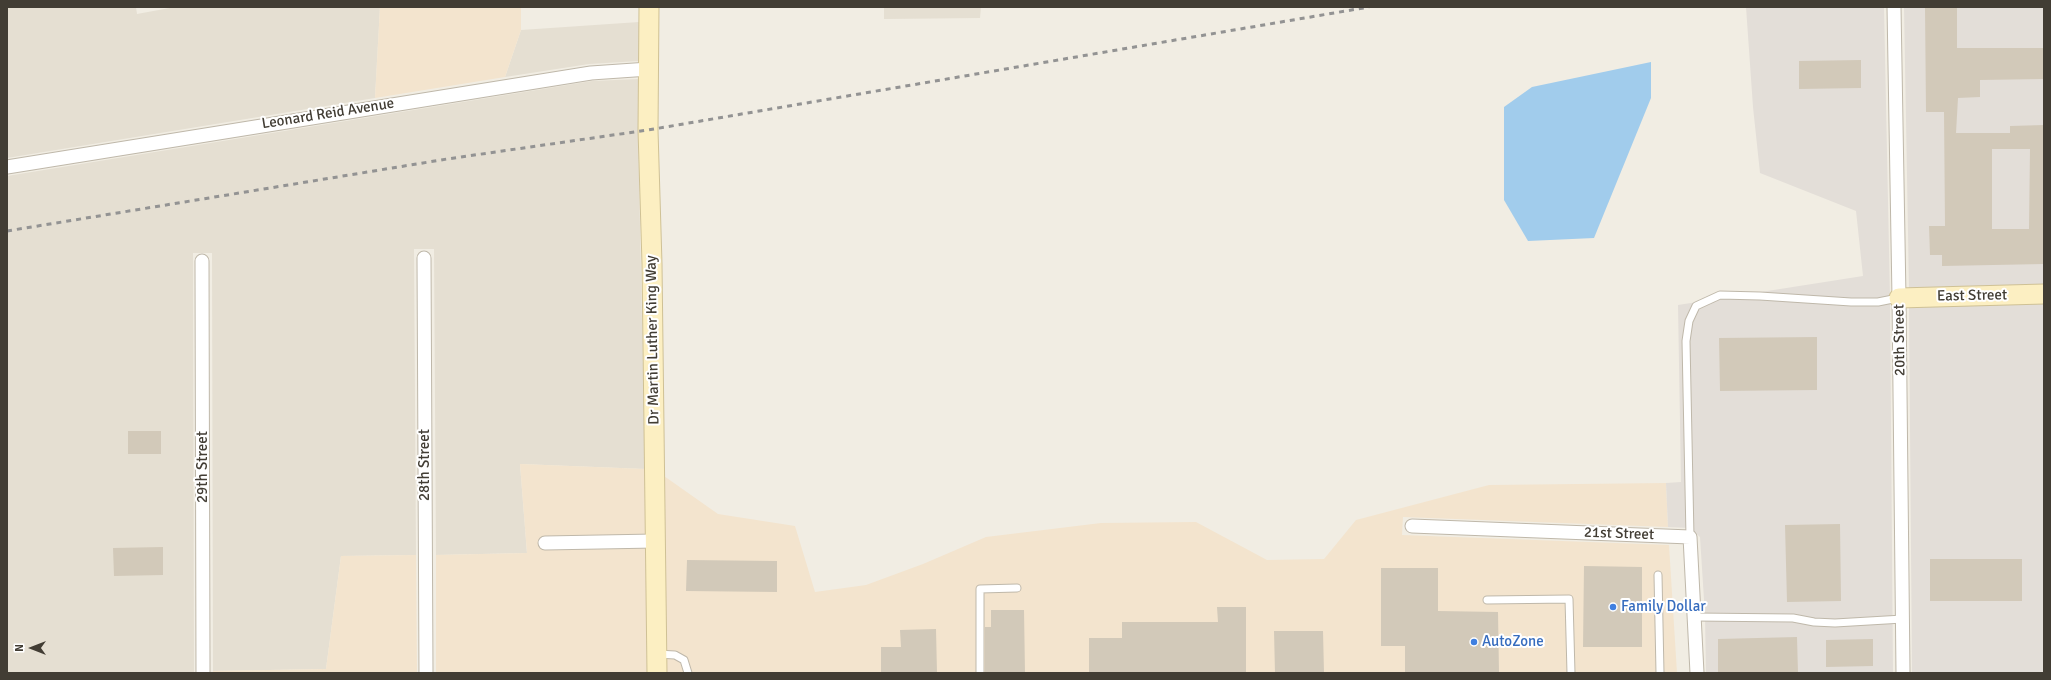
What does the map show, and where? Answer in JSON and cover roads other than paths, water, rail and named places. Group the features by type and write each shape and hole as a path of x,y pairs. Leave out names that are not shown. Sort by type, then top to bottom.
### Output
{"street":[{"name":"Dr Martin Luther King Way","path":"649,7 648,130 657,673"},
{"name":"20th Street","path":"1894,7 1903,619 1902,673"},
{"name":"Leonard Reid Avenue","path":"7,167 590,73 649,69"},
{"name":"28th Street","path":"424,258 426,673"},
{"name":"29th Street","path":"202,261 203,673"},
{"name":"East Street","path":"1899,298 2044,294"},
{"name":"21st Street","path":"1412,526 1690,537"},
{"path":"1690,537 1695,617 1696,673"},
{"path":"545,543 655,541"}],"lane":[{"path":"1690,537 1686,341 1689,320 1696,306 1720,295 1851,302 1878,302 1899,298"},
{"path":"1658,575 1660,673"},
{"path":"980,673 980,589 1017,588"},
{"path":"1487,600 1569,598 1571,673"},
{"path":"1695,617 1793,618 1835,624 1903,619"},
{"path":"656,654 675,655 684,660 688,673"}],"water":[{"path":"1651,62 1651,98 1594,238 1528,241 1504,200 1504,107 1532,87"}],"railway":[{"path":"7,231 447,159 648,130 1369,7"}],"place":[{"name":"Family Dollar","path":"1613,607"},
{"name":"AutoZone","path":"1474,642"}]}
